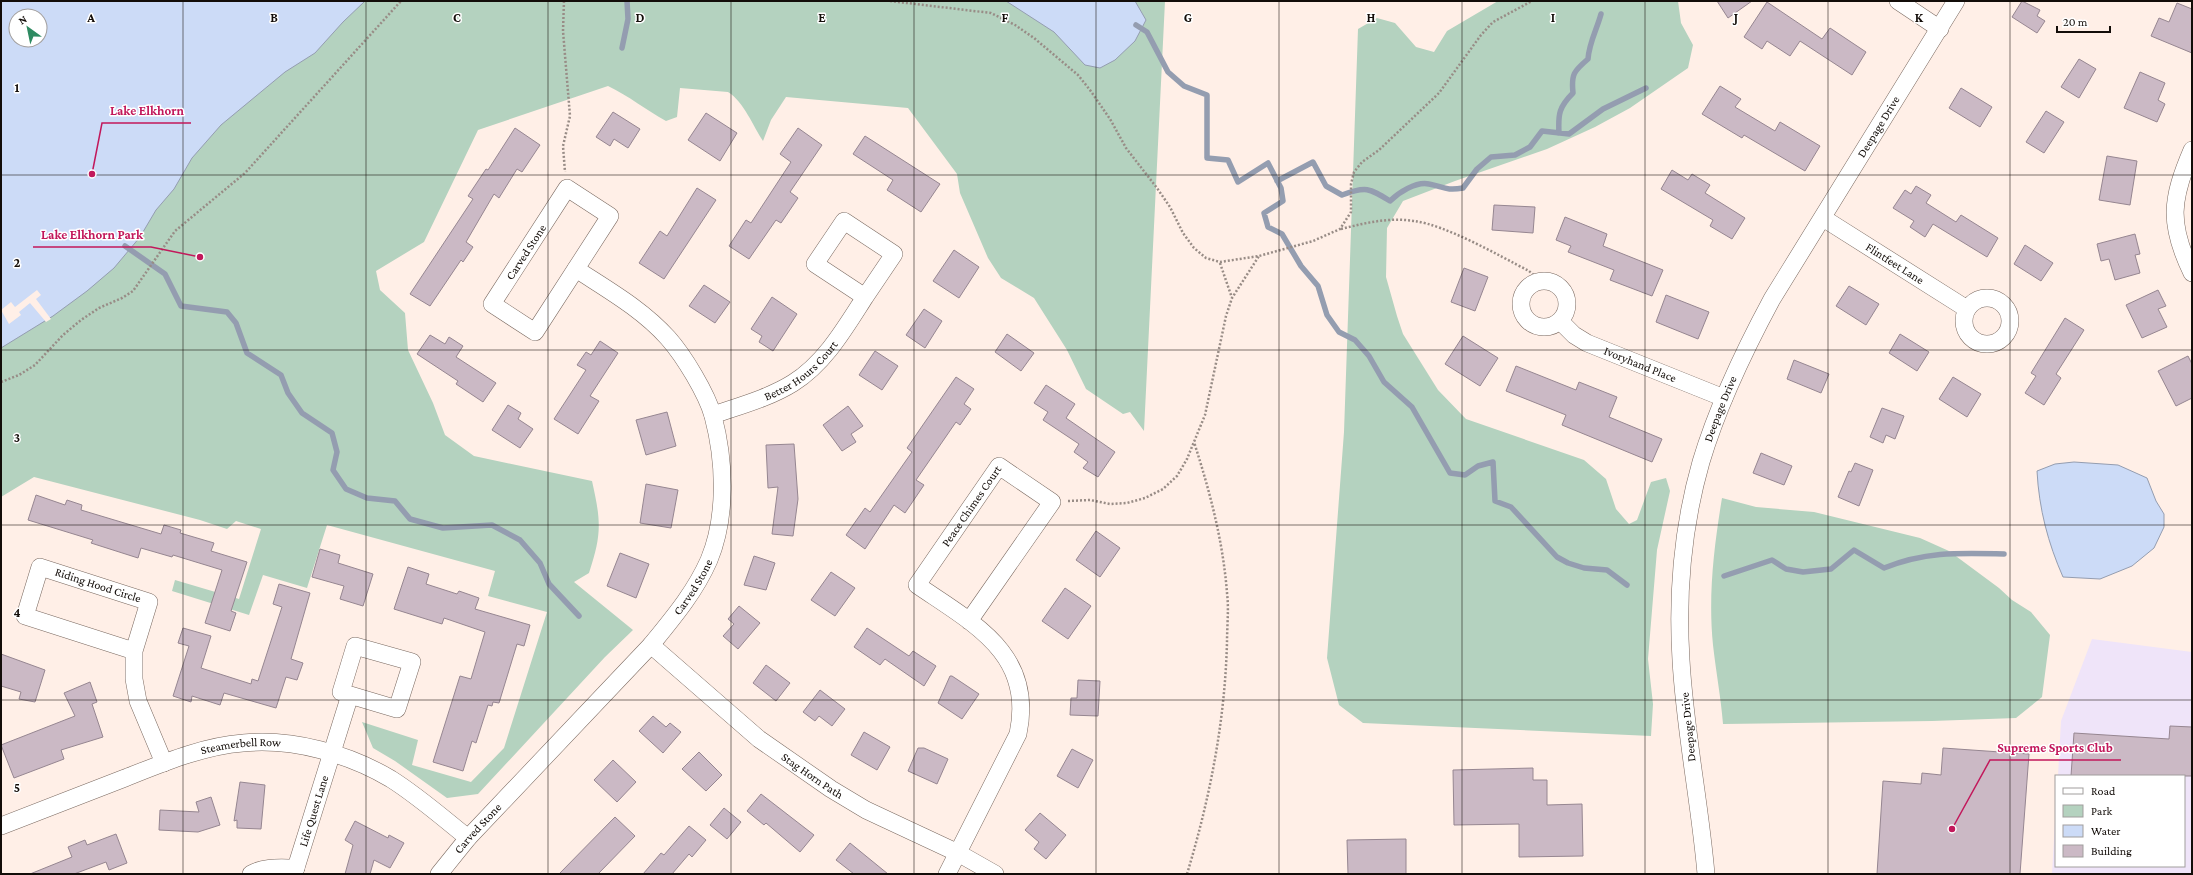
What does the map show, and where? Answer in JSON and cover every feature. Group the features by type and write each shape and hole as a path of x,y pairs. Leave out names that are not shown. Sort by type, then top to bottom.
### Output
{"street":[{"path":"1898,1 1940,29"},
{"name":"Deepage Drive","path":"1706,874 1684,695 1681,660 1680,608 1684,558 1701,462 1724,398 1751,338 1772,298 1823,218 1956,1"},
{"path":"2192,150 2176,191 2174,208 2180,240 2192,273"},
{"name":"Carved Stone","path":"567,188 610,216 576,269 535,332 492,304 567,188"},
{"name":"Flintfeet Lane","path":"1823,218 1967,309"},
{"name":"Better Hours Court","path":"713,415 770,395 793,383 832,347 894,254 844,221 816,264 865,297"},
{"name":"Carved Stone","path":"439,874 468,838 651,644 678,612 698,582 717,536 721,504 721,479 713,415 685,360 668,338 632,306 576,269"},
{"path":"1541,281 1553,282 1562,289 1567,297 1568,306 1561,322 1550,327 1541,328 1528,321 1522,312 1521,304 1527,289 1541,281"},
{"name":"Ivoryhand Place","path":"1561,322 1574,335 1586,343 1724,398"},
{"name":"Peace Chimes Court","path":"947,874 1018,734 1022,715 1019,682 1012,666 991,639 970,621 917,585 999,466 1052,502"},
{"path":"970,621 1052,502"},
{"name":"Riding Hood Circle","path":"134,651 25,616 40,567 149,602 134,651 134,679 138,701 164,763"},
{"name":"Stag Horn Path","path":"651,644 759,739 794,764 866,810 958,853 995,874"},
{"path":"355,646 412,662 397,709 350,694 341,692 355,646"},
{"name":"Life Quest Lane","path":"251,874 259,870 271,868 295,871 350,694"},
{"name":"Steamerbell Row","path":"1,826 164,763 210,748 249,742 293,744 332,754 366,766 390,779 416,796 468,838"}],"path":[{"path":"1,382 19,375 35,365 63,335 81,320 99,308 122,298 133,291 146,275 166,243 187,220 245,173 401,1"},
{"path":"564,1 563,31 570,116 563,146 567,188"},
{"path":"890,1 991,13 1015,25 1034,38 1078,75 1090,90 1110,119 1126,148 1170,207 1183,233 1194,248 1206,258 1220,262 1259,256 1281,248 1312,241 1340,229 1391,220 1414,221 1433,225 1522,268 1541,281"},
{"path":"1340,229 1348,219 1352,205 1351,184 1354,172 1362,162 1383,146 1439,93 1481,35 1493,22 1532,1"},
{"path":"1052,502 1090,500 1110,504 1127,503 1145,498 1163,489 1177,476 1194,442 1205,415 1226,316 1232,298 1259,256"},
{"path":"1220,262 1232,298"},
{"path":"1187,874 1201,829 1217,758 1226,680 1228,594 1219,534 1194,442"}],"shaded area":[{"path":"2092,639 2192,652 2192,874 2052,874 2055,822 2055,867 2185,867 2185,775 2058,775 2061,721"}],"green space":[{"path":"1,1 1165,1 1144,431 1130,412 1123,414 1086,389 1067,350 1034,298 1001,278 988,258 960,193 957,174 908,108 786,97 771,120 763,141 739,102 728,92 680,88 677,117 666,121 608,86 478,130 424,242 376,271 380,290 405,313 408,350 433,403 445,435 474,456 592,481 597,507 599,527 598,537 589,573 574,582 633,630 605,657 478,794 447,798 395,761 373,748 362,722 418,740 412,765 471,782 504,748 547,612 488,596 495,571 327,525 307,588 263,575 249,615 172,591 175,580 239,599 261,529 236,521 227,529 200,520 34,477 1,497"},
{"path":"1498,1 1678,1 1681,23 1693,45 1688,68 1630,108 1595,127 1547,149 1403,201 1387,228 1386,277 1403,334 1438,390 1466,419 1584,460 1606,479 1616,509 1629,524 1637,520 1651,482 1666,478 1670,491 1657,550 1648,659 1653,704 1651,736 1363,723 1339,705 1327,658 1344,432 1358,29 1377,18 1395,23 1416,47 1434,52 1447,31"},
{"path":"1722,498 1756,507 1814,512 1920,538 1949,551 1999,588 2012,600 2031,612 2050,635 2042,697 2016,718 1932,721 1723,724 1713,645 1711,608 1714,553"}],"water":[{"path":"1,1 365,1 343,22 315,53 285,72 221,125 192,158 174,189 156,210 140,237 114,268 87,291 53,316 1,348"},
{"path":"1006,1 1135,1 1146,20 1135,41 1115,60 1100,68 1085,65 1054,32"},
{"path":"2074,462 2118,465 2147,478 2156,501 2164,514 2164,527 2154,548 2132,566 2100,579 2063,577 2045,526 2037,471 2055,464"}],"pier":[{"path":"37,290 41,295 36,299 51,319 46,322 30,303 19,312 21,315 9,324 1,310 11,302 15,307"}],"building":[{"path":"1717,1 1752,1 1728,18"},
{"path":"2022,1 2040,10 2037,16 2045,21 2037,33 2012,17"},
{"path":"1767,2 1822,39 1830,28 1866,52 1852,75 1800,41 1790,56 1767,41 1762,49 1744,37"},
{"path":"2177,3 2192,9 2192,53 2151,36 2159,18 2169,22"},
{"path":"2079,59 2096,69 2079,98 2061,87"},
{"path":"2140,72 2165,83 2158,100 2165,104 2157,122 2124,108"},
{"path":"1720,86 1741,99 1735,107 1775,131 1780,122 1820,146 1805,171 1744,135 1742,138 1702,114"},
{"path":"1961,88 1992,107 1980,127 1949,108"},
{"path":"2046,111 2064,122 2044,153 2026,142"},
{"path":"613,112 640,129 628,148 614,139 610,146 596,137"},
{"path":"706,113 737,133 720,161 688,140"},
{"path":"515,128 540,145 522,172 517,169 499,198 494,194 466,242 473,247 463,262 461,260 430,306 410,294 473,199 468,196 486,169 488,170"},
{"path":"798,128 822,145 790,192 798,198 781,223 776,220 749,259 729,246 746,220 751,223 791,162 780,154"},
{"path":"865,136 940,184 921,212 887,190 893,180 853,154"},
{"path":"2107,156 2137,161 2130,205 2099,200"},
{"path":"1672,170 1688,180 1692,174 1710,185 1705,193 1745,218 1732,239 1710,226 1713,220 1661,189"},
{"path":"1916,186 1931,195 1926,203 1956,222 1961,215 1998,238 1987,257 1933,224 1925,237 1910,227 1914,221 1893,208 1905,190 1911,194"},
{"path":"697,188 716,200 664,279 639,263 660,231 667,236"},
{"path":"1494,205 1535,207 1533,233 1492,230"},
{"path":"1565,217 1607,234 1603,246 1663,270 1652,296 1610,280 1614,270 1568,252 1571,246 1556,240"},
{"path":"2135,234 2140,254 2135,255 2140,273 2115,280 2109,259 2101,261 2097,244"},
{"path":"2025,245 2053,263 2041,281 2014,264"},
{"path":"954,250 979,267 959,298 933,281"},
{"path":"1464,268 1488,277 1475,311 1451,302"},
{"path":"704,285 730,302 715,323 689,306"},
{"path":"1849,286 1879,304 1866,325 1836,306"},
{"path":"2158,290 2166,306 2158,309 2167,327 2142,338 2126,305"},
{"path":"1666,295 1709,312 1698,339 1656,322"},
{"path":"772,297 797,314 773,351 759,342 762,336 751,329"},
{"path":"924,309 942,321 925,348 906,335"},
{"path":"2065,318 2084,330 2056,374 2061,378 2044,405 2025,393 2036,376 2031,373"},
{"path":"1007,334 1034,353 1021,371 995,352"},
{"path":"1900,334 1929,352 1917,371 1889,353"},
{"path":"430,335 445,344 449,337 463,346 456,357 496,383 483,402 456,384 458,381 417,354"},
{"path":"1463,336 1498,358 1480,386 1445,364"},
{"path":"600,341 618,353 590,396 599,401 578,434 554,419 586,370 577,365 586,352 591,355"},
{"path":"875,351 898,366 882,390 859,375"},
{"path":"2188,356 2192,364 2192,398 2176,406 2158,371"},
{"path":"1794,360 1829,374 1821,393 1787,379"},
{"path":"1516,366 1576,390 1579,382 1617,397 1609,417 1662,439 1652,462 1562,425 1566,415 1506,391"},
{"path":"956,377 974,389 964,404 971,409 960,425 956,422 916,480 924,485 905,513 894,505 865,549 846,535 865,508 870,512 912,452 907,448"},
{"path":"1953,377 1981,394 1967,417 1939,399"},
{"path":"1046,385 1075,404 1066,418 1115,452 1098,477 1083,468 1088,462 1074,452 1079,444 1043,420 1048,412 1034,403"},
{"path":"508,405 521,413 518,419 533,429 520,448 492,430"},
{"path":"848,406 863,426 851,434 856,442 842,451 823,425"},
{"path":"1882,408 1904,416 1895,439 1886,435 1883,443 1870,437"},
{"path":"667,412 676,446 646,455 636,420"},
{"path":"794,444 798,499 793,536 772,534 778,487 768,488 766,445"},
{"path":"1761,453 1792,466 1784,485 1753,473"},
{"path":"1855,463 1873,470 1859,506 1838,497 1849,471 1851,472"},
{"path":"646,484 678,490 671,528 640,523"},
{"path":"36,495 65,505 67,500 82,505 81,510 161,534 164,525 181,530 180,533 214,543 211,551 247,562 231,611 236,613 230,631 205,623 222,570 173,555 172,557 141,548 138,558 91,543 93,540 28,520"},
{"path":"1096,531 1120,548 1100,577 1076,560"},
{"path":"320,549 340,555 338,563 373,574 363,606 340,599 344,586 312,577"},
{"path":"620,553 649,564 636,598 607,586"},
{"path":"754,556 775,563 766,590 744,585"},
{"path":"408,567 429,574 426,584 457,594 459,591 479,598 475,609 530,625 524,646 517,644 499,703 493,702 492,706 488,705 476,743 472,741 463,771 433,762 460,676 471,679 485,632 444,618 442,624 394,609"},
{"path":"831,572 855,588 835,616 811,600"},
{"path":"279,584 310,593 291,659 303,663 297,680 286,677 276,708 224,693 220,705 192,696 191,702 173,696 189,646 178,643 183,628 211,636 201,668 251,684 252,679 258,681 282,607 273,604"},
{"path":"1065,588 1091,606 1068,639 1042,621"},
{"path":"739,606 760,623 738,649 723,636 734,624 728,619"},
{"path":"867,628 909,656 913,651 936,666 924,686 885,659 880,665 854,647"},
{"path":"1,654 45,670 35,702 19,699 21,692 1,686"},
{"path":"766,665 790,683 776,701 753,683"},
{"path":"950,676 979,694 962,719 938,703"},
{"path":"1078,680 1100,681 1098,716 1070,715 1071,698 1077,698"},
{"path":"90,682 97,702 92,704 103,737 61,750 64,759 14,778 1,745 75,716 64,693"},
{"path":"820,690 845,709 832,726 819,716 815,721 803,712"},
{"path":"653,716 666,727 670,723 681,732 663,753 639,731"},
{"path":"2170,726 2192,727 2192,776 2071,775 2074,733 2169,739"},
{"path":"864,732 890,747 877,770 851,755"},
{"path":"918,748 924,748 948,759 937,784 908,771"},
{"path":"1943,748 2029,754 2020,874 1877,874 1883,781 1921,784 1922,773 1941,775"},
{"path":"1072,749 1093,760 1078,788 1057,776"},
{"path":"699,752 722,775 706,791 682,769"},
{"path":"613,760 636,782 617,802 594,780"},
{"path":"1533,768 1533,780 1547,780 1547,805 1582,804 1583,856 1519,857 1519,824 1454,825 1453,770"},
{"path":"240,782 265,785 261,829 237,828 237,820 234,821"},
{"path":"761,794 814,835 800,852 766,823 764,825 747,811"},
{"path":"211,797 220,825 198,832 159,830 160,810 199,812 196,802"},
{"path":"724,808 741,822 727,839 710,825"},
{"path":"1040,813 1066,835 1046,859 1034,849 1039,842 1025,830"},
{"path":"615,817 635,836 598,874 559,874"},
{"path":"355,821 388,838 389,835 404,843 390,868 374,860 370,874 345,874 353,845 345,840"},
{"path":"689,826 706,840 692,857 689,854 672,874 643,874 661,853 664,855"},
{"path":"116,834 127,863 109,870 106,862 74,874 30,874 72,857 68,847 85,840 87,845"},
{"path":"1406,839 1406,874 1348,874 1347,840"},
{"path":"850,843 888,874 854,874 836,860"}],"waterway":[{"path":"622,48 628,19 627,1"},
{"path":"1559,133 1560,111 1565,102 1573,93 1574,73 1588,59 1591,42 1601,14"},
{"path":"1136,25 1147,32 1168,72 1184,86 1207,95 1207,158 1228,160 1238,182 1268,163 1281,188 1283,201 1264,213 1268,227 1282,234 1301,266 1318,286 1327,315 1339,332 1355,340 1369,356 1384,382 1412,407 1450,473 1465,475 1478,466 1493,462 1495,501 1511,507 1557,557 1568,563 1584,568 1607,570 1627,585"},
{"path":"1277,181 1313,162 1326,186 1342,195 1357,190 1367,190 1377,193 1390,201 1402,191 1419,184 1429,184 1449,189 1463,188 1477,169 1491,157 1515,155 1530,147 1542,131 1569,134 1603,109 1646,88"},
{"path":"125,246 165,274 181,306 227,312 236,323 247,353 281,375 288,393 302,413 332,433 337,452 333,470 346,489 367,498 395,501 410,519 443,528 492,525 520,540 540,563 549,584 579,616"},
{"path":"1724,576 1772,560 1786,569 1803,572 1831,569 1854,550 1884,568 1915,558 1944,554 2004,554"}],"place":[{"name":"Lake Elkhorn","path":"92,174"},
{"name":"Lake Elkhorn Park","path":"200,257"},
{"name":"Supreme Sports Club","path":"1952,829"}]}
